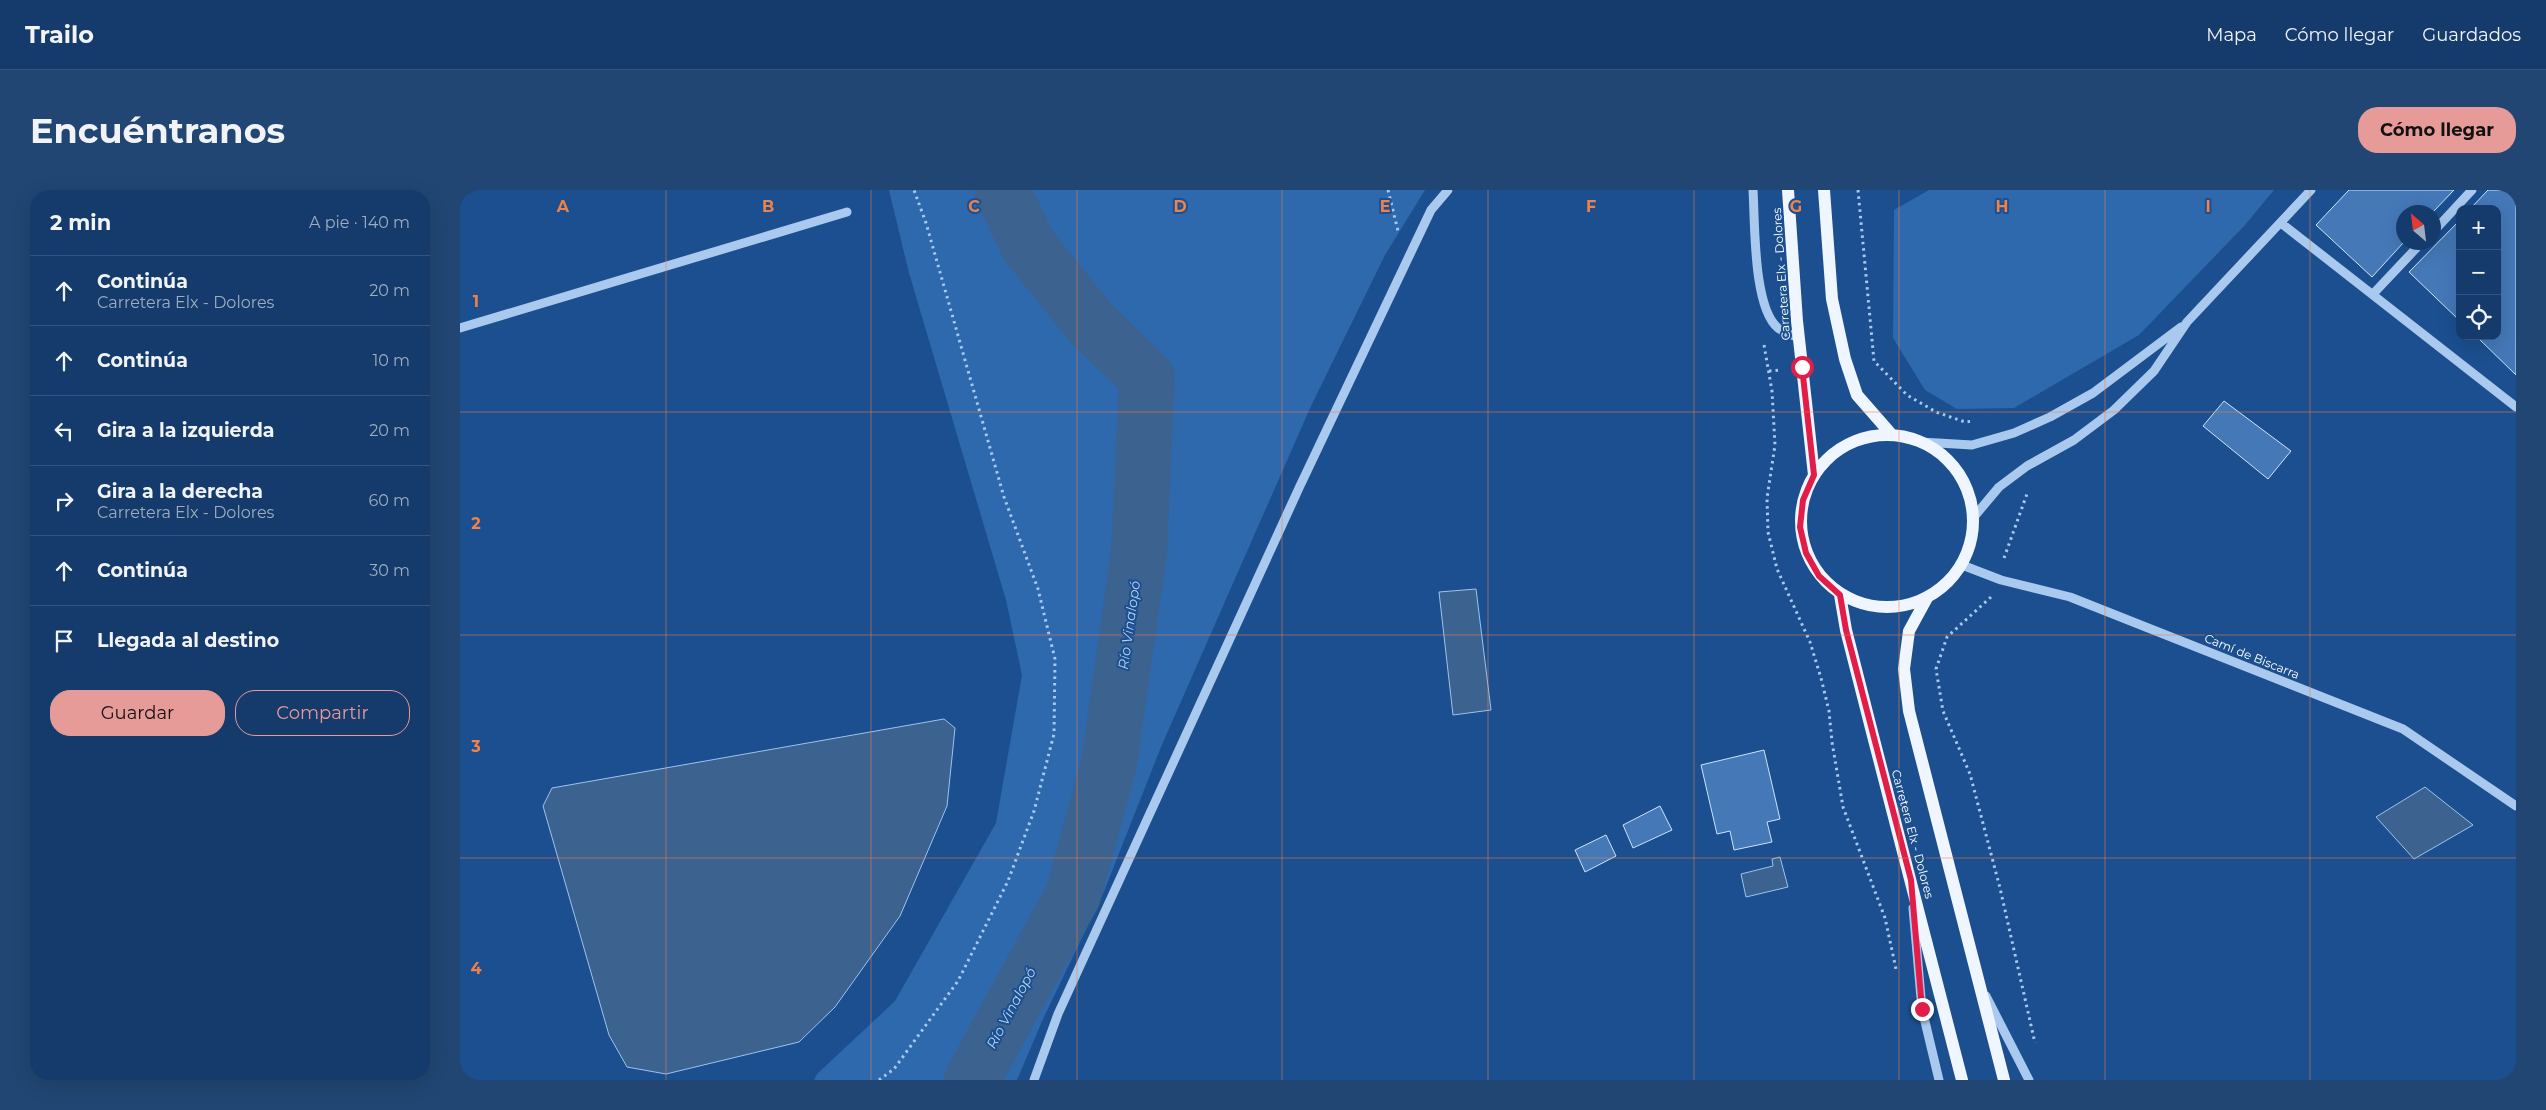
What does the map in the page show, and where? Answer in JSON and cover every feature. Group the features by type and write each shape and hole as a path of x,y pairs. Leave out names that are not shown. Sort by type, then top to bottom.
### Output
{"main road":[{"name":"Carretera Elx - Dolores","path":"1788,190 1799,338 1814,475"},
{"path":"1824,190 1832,299 1845,359 1857,395 1892,435"},
{"path":"1892,435 1921,442 1941,454 1958,472 1969,494 1973,518 1971,542 1962,565 1946,584 1926,598 1905,606 1883,608 1860,604 1840,595 1819,576 1806,553 1800,527 1803,500 1814,475 1825,461 1840,449 1874,436 1892,435"},
{"name":"Carretera Elx - Dolores","path":"1840,595 1848,640 1962,1080"},
{"path":"1926,598 1909,631 1904,669 1909,711 2004,1080"}],"street":[{"path":"1034,1080 1058,1014 1430,210 1448,190"},
{"path":"1753,190 1759,284 1765,308 1778,328 1799,338"},
{"path":"1921,442 1972,446 2014,433 2050,417 2093,393 2187,322 2311,190"},
{"path":"2441,223 2472,190"},
{"path":"460,328 847,212"},
{"path":"2281,223 2516,407"},
{"path":"2373,294 2414,250"},
{"path":"1973,518 1999,487 2027,466 2074,440 2114,410 2154,372 2187,322"},
{"name":"Camí de Biscarra","path":"1962,565 2001,580 2070,597 2403,729 2516,806"},
{"path":"1911,880 1922,1009 1939,1080"},
{"path":"1979,982 2030,1080"}],"path":[{"path":"879,1080 894,1068 958,982 1011,872 1034,811 1054,734 1055,659 1038,589 1004,497 926,222 914,190"},
{"path":"1388,190 1407,261"},
{"path":"1858,190 1874,362 1907,395 1936,412 1965,422 1982,421"},
{"path":"1762,342 1766,349 1772,392 1774,445 1767,498 1768,532 1777,569 1810,642 1821,678 1829,711 1832,742 1843,807 1885,918 1897,973"},
{"path":"2027,466 2032,480 2005,553 2001,580 1988,601 1947,637 1936,669 1943,711 1970,774 2000,888 2037,1053"}],"shaded area":[{"path":"889,190 1425,190 1385,255 1311,406 1161,747 1103,894 1043,1019 1017,1080 814,1080 817,1074 895,1001 996,823 1022,675 1006,600 909,273"},
{"path":"1929,190 2274,190 2245,225 2139,335 2014,408 1957,409 1925,390 1893,338 1894,210"},
{"path":"1476,589 1491,710 1453,715 1439,592"},
{"path":"944,719 955,728 947,806 900,916 835,1007 799,1042 666,1074 627,1067 609,1035 543,806 552,788"},
{"path":"2425,787 2473,825 2414,859 2376,817"},
{"path":"1780,857 1788,887 1746,897 1741,874 1773,866 1772,859"}],"building":[{"path":"2349,190 2454,190 2440,205 2396,205 2397,250 2372,277 2316,225"},
{"path":"2488,190 2516,190 2516,375 2480,340 2501,340 2501,205 2474,205"},
{"path":"2456,224 2456,317 2409,272 2431,250 2441,250 2441,239"},
{"path":"2224,401 2291,451 2268,479 2203,426"},
{"path":"1764,750 1780,819 1767,822 1772,842 1734,850 1730,831 1717,834 1701,765"},
{"path":"1660,806 1672,830 1633,848 1623,825"},
{"path":"1606,835 1616,856 1585,872 1575,850"}],"waterway":[{"name":"Río Vinalopó","path":"972,1080 1073,895 1109,764 1139,552 1147,378 1089,321 1028,245 1002,190"}],"route":[{"path":"1802,367 1814,475 1803,500 1800,527 1806,553 1819,576 1840,595 1846,630 1911,880 1922,1009"}]}
